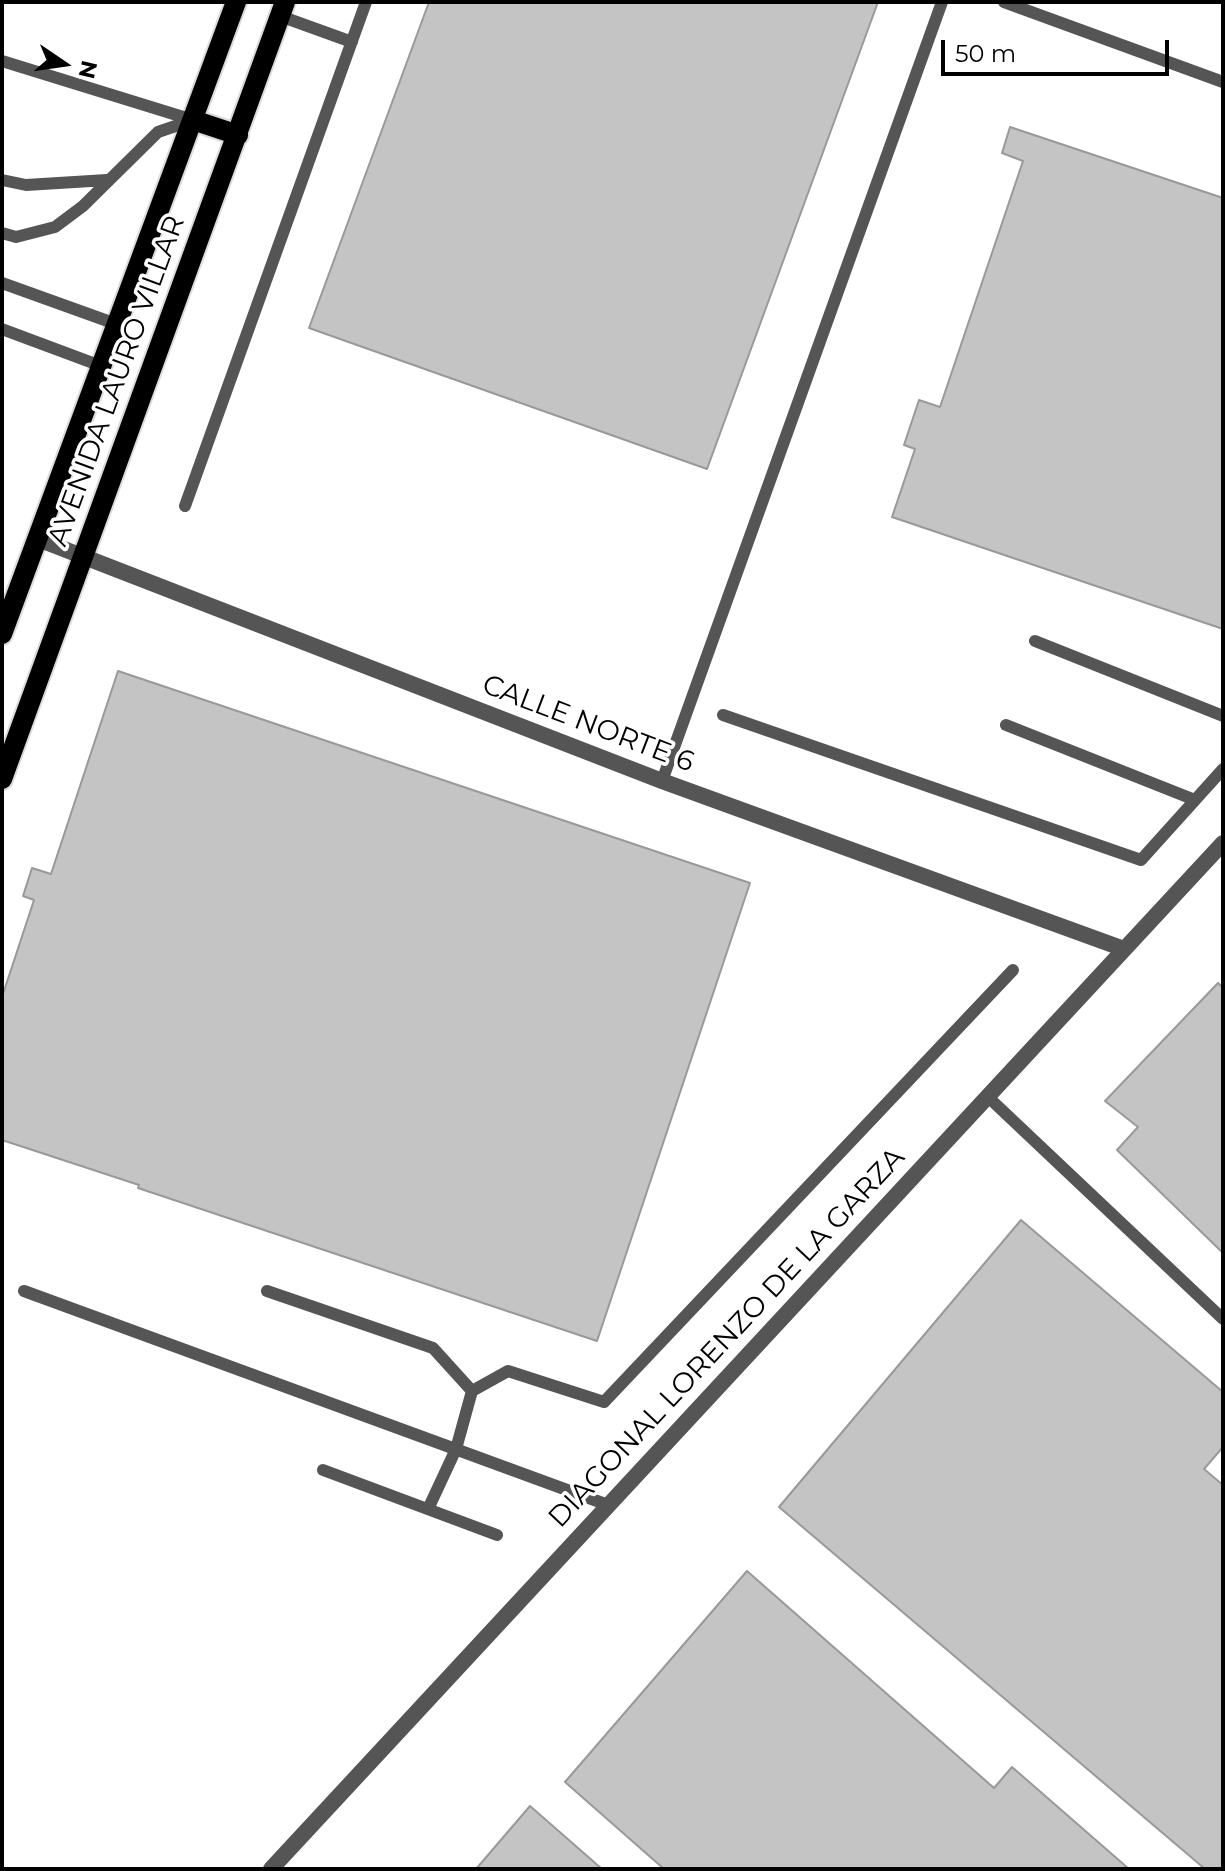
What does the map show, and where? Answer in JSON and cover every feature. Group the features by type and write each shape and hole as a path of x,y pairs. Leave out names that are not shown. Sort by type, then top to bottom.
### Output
{"main road":[{"name":"AVENIDA LAURO VILLAR","path":"2,634 236,2"},
{"name":"AVENIDA LAURO VILLAR","path":"2,779 283,9"},
{"path":"193,120 238,135"}],"street":[{"name":"CALLE NORTE 6","path":"38,539 662,781 1124,949"},
{"name":"DIAGONAL LORENZO DE LA GARZA","path":"271,1869 1223,843"}],"lane":[{"path":"185,506 366,2"},
{"path":"662,781 942,2"},
{"path":"1004,2 1223,82"},
{"path":"283,9 352,42"},
{"path":"2,61 193,120"},
{"path":"2,233 16,237 55,227 83,206 158,132 193,120"},
{"path":"2,180 26,185 107,180"},
{"path":"2,283 116,324"},
{"path":"2,329 101,366"},
{"path":"1035,641 1223,716"},
{"path":"723,715 1141,860 1223,769"},
{"path":"1006,725 1195,800"},
{"path":"429,1507 456,1449 472,1391 508,1371 604,1402 1013,970"},
{"path":"987,1096 1223,1319"},
{"path":"24,1291 608,1505"},
{"path":"267,1291 433,1348 472,1391"},
{"path":"323,1470 429,1507 497,1535"}],"building":[{"path":"429,2 878,2 707,469 309,328"},
{"path":"1010,127 1223,198 1223,629 892,517 915,449 904,445 919,400 940,407 1023,161 1002,153"},
{"path":"118,671 750,883 597,1341 2,1140 2,997 34,900 23,896 32,868 51,874"},
{"path":"1218,983 1223,988 1223,1253 1117,1150 1138,1127 1105,1101"},
{"path":"1021,1220 1223,1392 1223,1447 1204,1469 1223,1485 1223,1869 1205,1869 779,1507"},
{"path":"747,1571 994,1788 1012,1767 1129,1869 664,1869 565,1782"},
{"path":"530,1806 602,1869 476,1869"}]}
